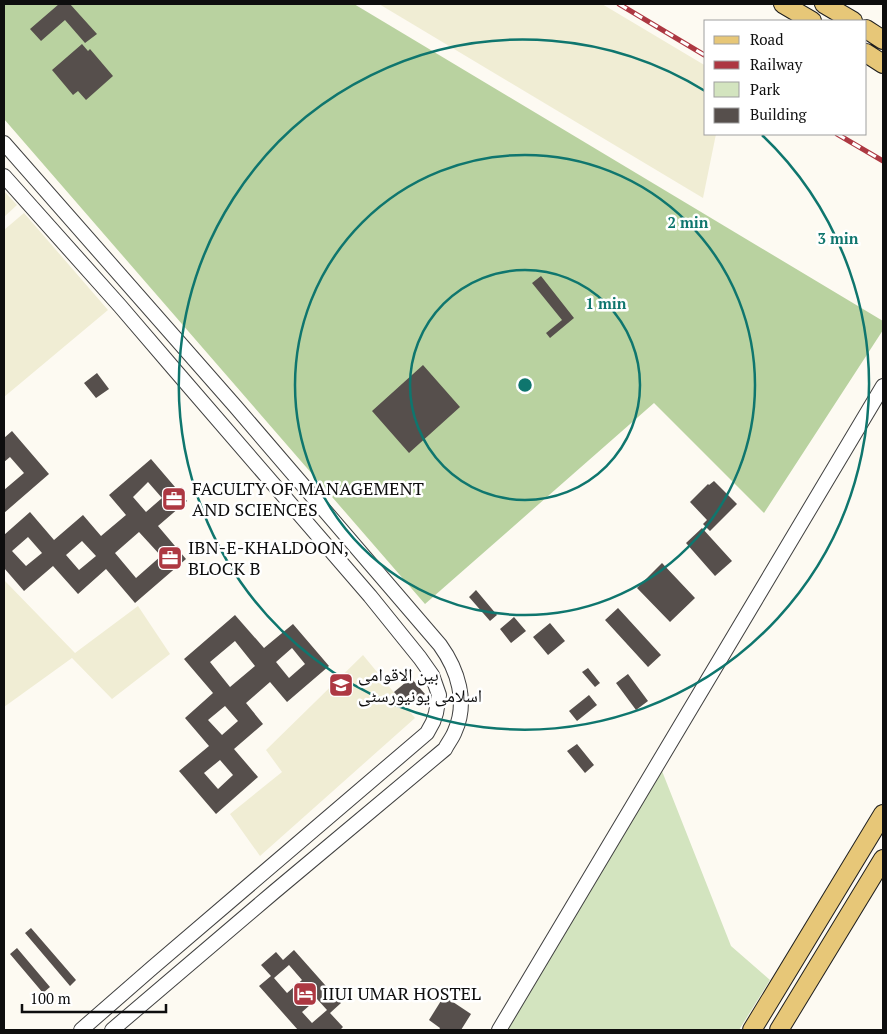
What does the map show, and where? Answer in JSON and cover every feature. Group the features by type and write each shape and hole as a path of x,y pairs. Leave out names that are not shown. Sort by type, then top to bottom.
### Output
{"main road":[{"path":"783,4 810,20"},
{"path":"824,4 851,20"},
{"path":"867,30 883,40"},
{"path":"867,54 883,64"},
{"path":"752,1030 883,814"},
{"path":"779,1030 883,858 865,845"}],"street":[{"path":"4,143 440,645 454,667 461,694 459,719 455,733 445,749 112,1030"},
{"path":"24,167 6,178 97,279 370,596 432,675 439,695 434,722 426,733 81,1030"},
{"path":"174,369 189,355"},
{"path":"499,1030 883,386"},
{"path":"370,596 387,582"},
{"path":"152,968 166,984"}],"shaded area":[{"path":"379,4 602,4 704,65 704,135 716,135 703,198"},
{"path":"4,191 17,205 4,217"},
{"path":"24,213 108,310 4,397 4,230"},
{"path":"4,580 75,653 138,606 170,654 112,699 72,658 4,707"},
{"path":"363,655 415,718 260,856 230,814 282,772 266,750"}],"green space":[{"path":"4,4 354,4 883,321 883,330 764,513 654,403 425,604 4,119"},
{"path":"662,771 731,946 770,980 739,1030 506,1030"}],"building":[{"path":"59,4 70,4 97,34 85,43 65,20 41,41 30,29"},
{"path":"82,44 88,51 90,49 113,76 86,100 78,91 73,95 52,70"},
{"path":"541,276 574,318 550,338 546,333 562,320 532,283"},
{"path":"423,365 460,407 409,453 372,411"},
{"path":"97,373 109,389 96,398 84,383"},
{"path":"12,431 49,474 4,513 4,490 24,473 10,457 4,462 4,438"},
{"path":"151,459 187,501 158,526 186,559 135,603 106,569 78,594 53,566 24,591 4,568 4,535 30,512 54,540 83,515 101,536 126,515 109,495","holes":["148,482 162,498 146,512 133,497","139,532 161,556 136,578 115,553","28,537 42,553 26,566 12,551","82,541 96,556 79,570 66,555"]},
{"path":"714,481 737,504 710,531 703,524 707,520 690,502 708,484"},
{"path":"702,528 732,561 715,576 686,543"},
{"path":"662,563 695,598 670,622 637,588"},
{"path":"476,590 497,615 490,621 469,597"},
{"path":"618,608 661,655 648,667 605,620"},
{"path":"235,615 264,648 293,624 329,666 287,702 270,682 246,703 263,724 234,749 258,777 216,814 179,771 209,746 185,718 213,693 184,659","holes":["235,641 255,666 230,687 210,662","292,648 305,664 289,678 276,662","225,706 238,721 222,735 208,720","220,760 233,775 218,789 204,773"]},
{"path":"514,617 526,631 511,643 500,629"},
{"path":"550,623 565,641 548,655 533,637"},
{"path":"588,668 600,683 595,687 582,672"},
{"path":"628,674 648,701 636,710 616,683"},
{"path":"411,678 425,694 416,701 410,694 402,701 394,692"},
{"path":"589,695 597,705 577,721 569,711"},
{"path":"577,744 594,765 585,773 567,751"},
{"path":"31,928 76,980 70,986 25,933"},
{"path":"17,948 50,987 43,993 10,954"},
{"path":"294,950 341,1003 330,1013 343,1027 340,1030 298,1030 259,986 271,976 261,965 276,952 283,960","holes":["289,965 302,980 287,993 274,978","317,999 327,1010 312,1023 302,1012"]},
{"path":"444,996 471,1014 461,1030 439,1030 440,1028 429,1020"}],"railway":[{"path":"619,4 704,55"},
{"path":"839,135 883,161"}],"place":[{"name":"FACULTY OF MANAGEMENT AND SCIENCES","path":"174,499"},
{"name":"IBN-E-KHALDOON, BLOCK B","path":"170,558"},
{"name":"بین الاقوامی اسلامی یونیورسٹی","path":"341,685"},
{"name":"IIUI UMAR HOSTEL","path":"305,994"}]}
